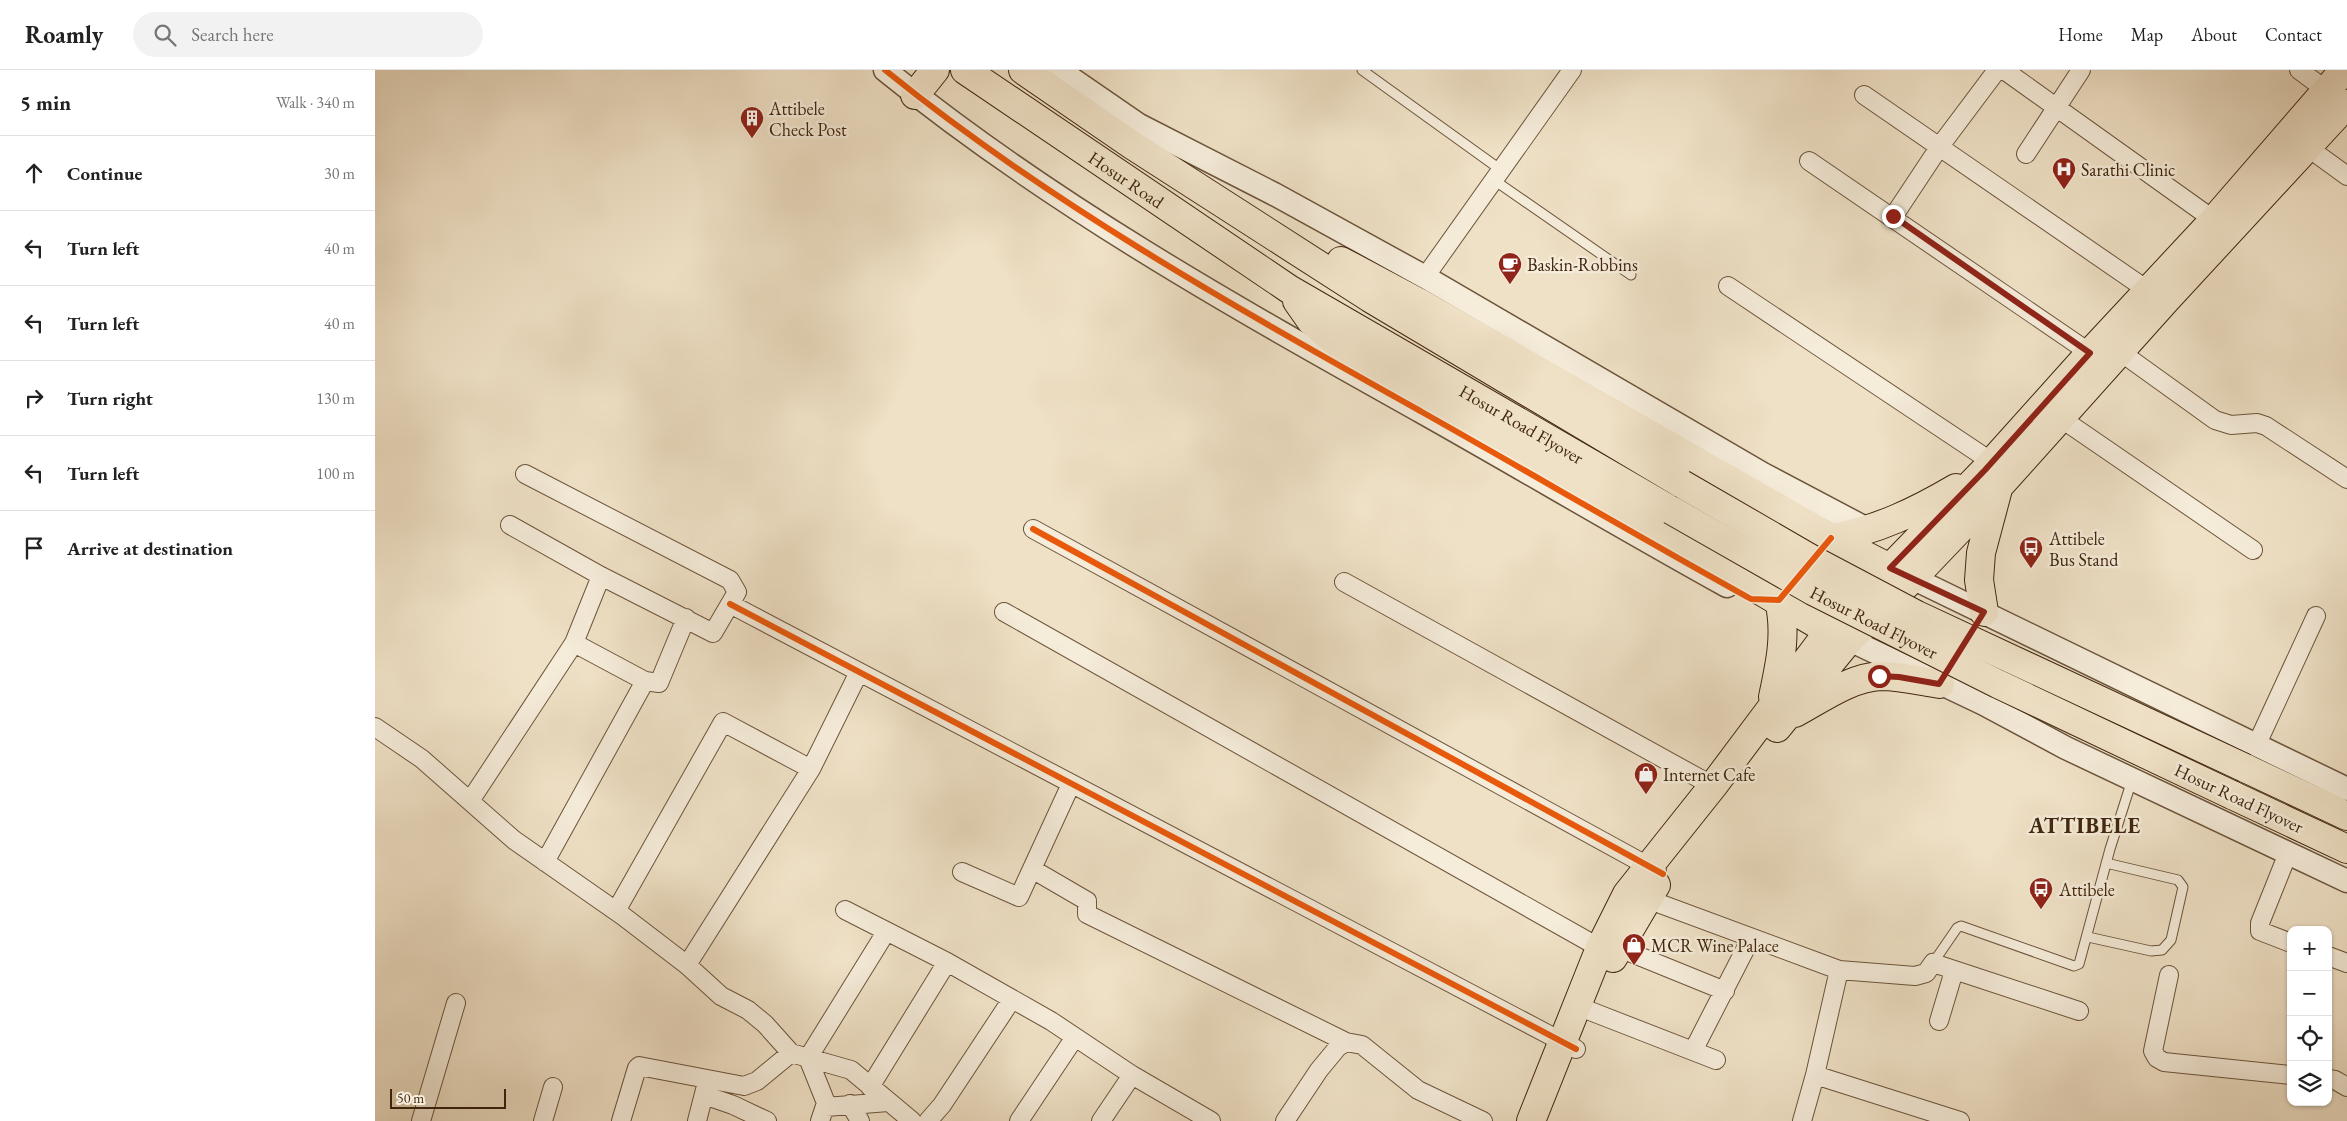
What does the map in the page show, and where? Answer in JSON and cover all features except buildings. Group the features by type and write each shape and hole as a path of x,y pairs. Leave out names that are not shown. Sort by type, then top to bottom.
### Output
{"main road":[{"path":"915,95 935,70"},
{"name":"Hosur Road","path":"965,70 1289,289"},
{"name":"Hosur Road","path":"1023,70 1132,145 1296,251"},
{"path":"1550,1121 1569,1046 1609,948 1638,895 1713,786 1778,712 1839,636 1902,573 1992,472 2090,353 2156,296 2337,97 2344,70"},
{"path":"1831,538 1869,530 1992,472 2059,417 2119,351 2156,296 2214,220 2298,141"},
{"path":"1296,251 1314,247 1369,275 1758,484 1831,538 1902,573"},
{"name":"Hosur Road Flyover","path":"1296,251 1472,360 1815,561 1917,615 2250,757 2347,816"},
{"path":"1289,289 1311,321 1344,349 1428,395 1839,636"},
{"name":"Hosur Road Flyover","path":"1289,289 1822,595 1999,684 2347,849"},
{"path":"1984,612 1979,580 1992,472"},
{"path":"1657,870 1729,794 1778,712 1783,652 1783,618 1779,600"},
{"path":"1778,712 1854,682 1879,676 1899,677 1939,684"},
{"path":"1531,1121 1589,1011 1609,948"}],"street":[{"path":"885,70 915,95 1000,158 1130,243 1295,341 1751,599 1779,600 1831,538"},
{"path":"1059,70 1139,125 1274,194 1425,277 1758,484 1869,530"},
{"path":"1425,277 1571,70"},
{"path":"1893,216 1940,146 1997,70"},
{"path":"2004,70 2057,106 2214,220"},
{"path":"2026,154 2081,70"},
{"path":"2299,70 2337,97"},
{"path":"1864,95 2156,296"},
{"path":"2298,141 2347,176"},
{"path":"1809,161 1893,216 2090,353"},
{"path":"1728,286 1992,472"},
{"path":"2119,351 2215,420 2231,426 2257,423 2266,426 2347,479"},
{"path":"2059,417 2253,550"},
{"path":"510,525 601,576 713,633 737,592 730,580 525,474"},
{"path":"1033,528 1657,870"},
{"path":"1902,573 2009,624 2250,757 2347,789"},
{"path":"470,801 574,643 601,576"},
{"path":"1344,582 1713,786"},
{"path":"730,604 1569,1046"},
{"path":"1004,612 1609,948 1725,991"},
{"path":"1939,684 1984,612"},
{"path":"2250,757 2316,616"},
{"path":"574,643 645,681 659,683 686,618"},
{"path":"1970,698 2009,624"},
{"path":"1839,636 1970,698 2132,780 2347,881"},
{"path":"687,965 811,769 859,672"},
{"path":"545,862 645,681"},
{"path":"616,912 723,722 811,769"},
{"path":"375,727 422,759 514,840 687,965 721,996 748,1010 765,1024 791,1053 851,1070 912,1121"},
{"path":"962,872 1019,896 1071,784"},
{"path":"2287,942 2266,935 2260,930 2260,923 2288,853"},
{"path":"1032,869 1087,901 1087,914 1347,1042 1362,1045 1418,1090 1483,1121"},
{"path":"1638,895 1839,970 1915,976 1926,973 1933,962 1954,971 2079,1011"},
{"path":"845,910 947,962 1012,999 1075,1037 1192,1116 1211,1121"},
{"path":"886,932 808,1058 823,1114 850,1104 888,1102"},
{"path":"1693,1051 1751,938"},
{"path":"2332,957 2347,963"},
{"path":"870,1087 947,962"},
{"path":"1802,1121 1815,1075 1839,970"},
{"path":"1939,1021 1954,971"},
{"path":"2169,974 2153,1051 2157,1058 2164,1062 2287,1076"},
{"path":"928,1121 942,1105 1012,999"},
{"path":"421,1121 456,1002"},
{"path":"1589,1011 1716,1060"},
{"path":"1019,1121 1075,1037"},
{"path":"1285,1121 1319,1070 1338,1047 1347,1042"},
{"path":"621,1121 639,1066 743,1086 757,1081 791,1053"},
{"path":"1101,1121 1132,1075"},
{"path":"1815,1075 1960,1121"},
{"path":"697,1121 709,1078"},
{"path":"2332,1080 2347,1087"},
{"path":"543,1121 553,1087"},
{"path":"704,1095 733,1105 767,1121"},
{"path":"850,1104 860,1121"}],"lane":[{"path":"1363,70 1497,175 1631,275"},
{"path":"1933,962 1957,928 1961,926 2074,966 2082,960 2107,863 2132,780"},
{"path":"2088,937 2151,951 2162,950 2171,940 2183,887 2179,880 2107,863"}],"cycle path":[{"path":"885,70 948,119 1013,165 1079,210 1146,252 1283,334 1751,599 1779,600 1831,538"},
{"path":"1033,529 1663,874"},
{"path":"730,604 1576,1049"}],"place":[{"name":"Attibele Check Post","path":"752,139"},
{"name":"Sarathi Clinic","path":"2064,190"},
{"name":"Baskin-Robbins","path":"1510,285"},
{"name":"Attibele Bus Stand","path":"2031,569"},
{"name":"Internet Cafe","path":"1646,795"},
{"name":"Attibele","path":"2041,910"},
{"name":"MCR Wine Palace","path":"1634,966"}],"district":[{"name":"ATTIBELE","path":"2085,825"}],"route":[{"path":"1879,676 1899,677 1939,684 1984,612 1890,568 1985,470 2090,353 1893,216"}]}
